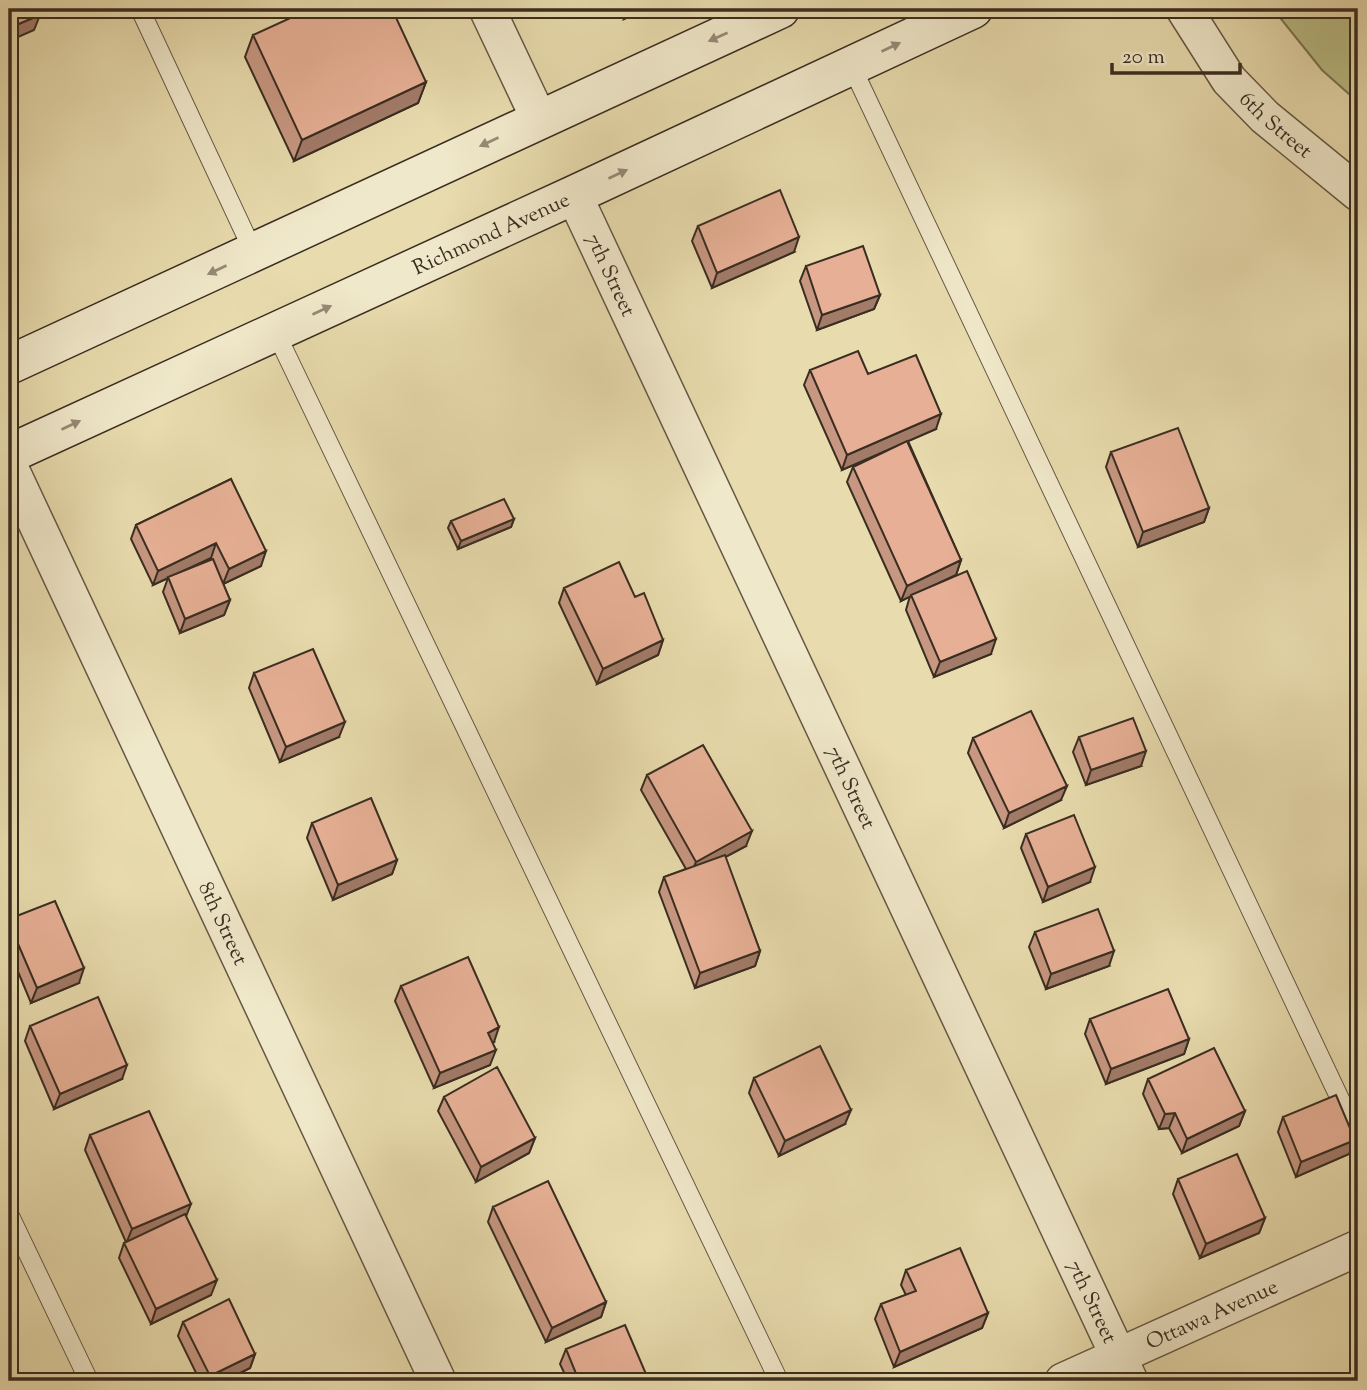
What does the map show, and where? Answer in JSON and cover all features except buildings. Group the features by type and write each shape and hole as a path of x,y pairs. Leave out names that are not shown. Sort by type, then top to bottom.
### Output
{"main road":[{"path":"9,365 780,9"},
{"name":"Richmond Avenue","path":"9,454 973,9"}],"street":[{"path":"487,9 539,119"},
{"name":"6th Street","path":"1184,9 1229,80 1265,117 1358,193"},
{"name":"7th Street","path":"574,195 1124,1368"},
{"name":"8th Street","path":"9,465 438,1381"},
{"name":"Ottawa Avenue","path":"1063,1381 1124,1368 1358,1248"}],"lane":[{"path":"140,9 254,253"},
{"path":"851,65 1358,1137"},
{"path":"275,331 779,1381"},
{"path":"9,1214 89,1381"}],"green space":[{"path":"1273,9 1358,9 1358,102 1322,70"}]}
